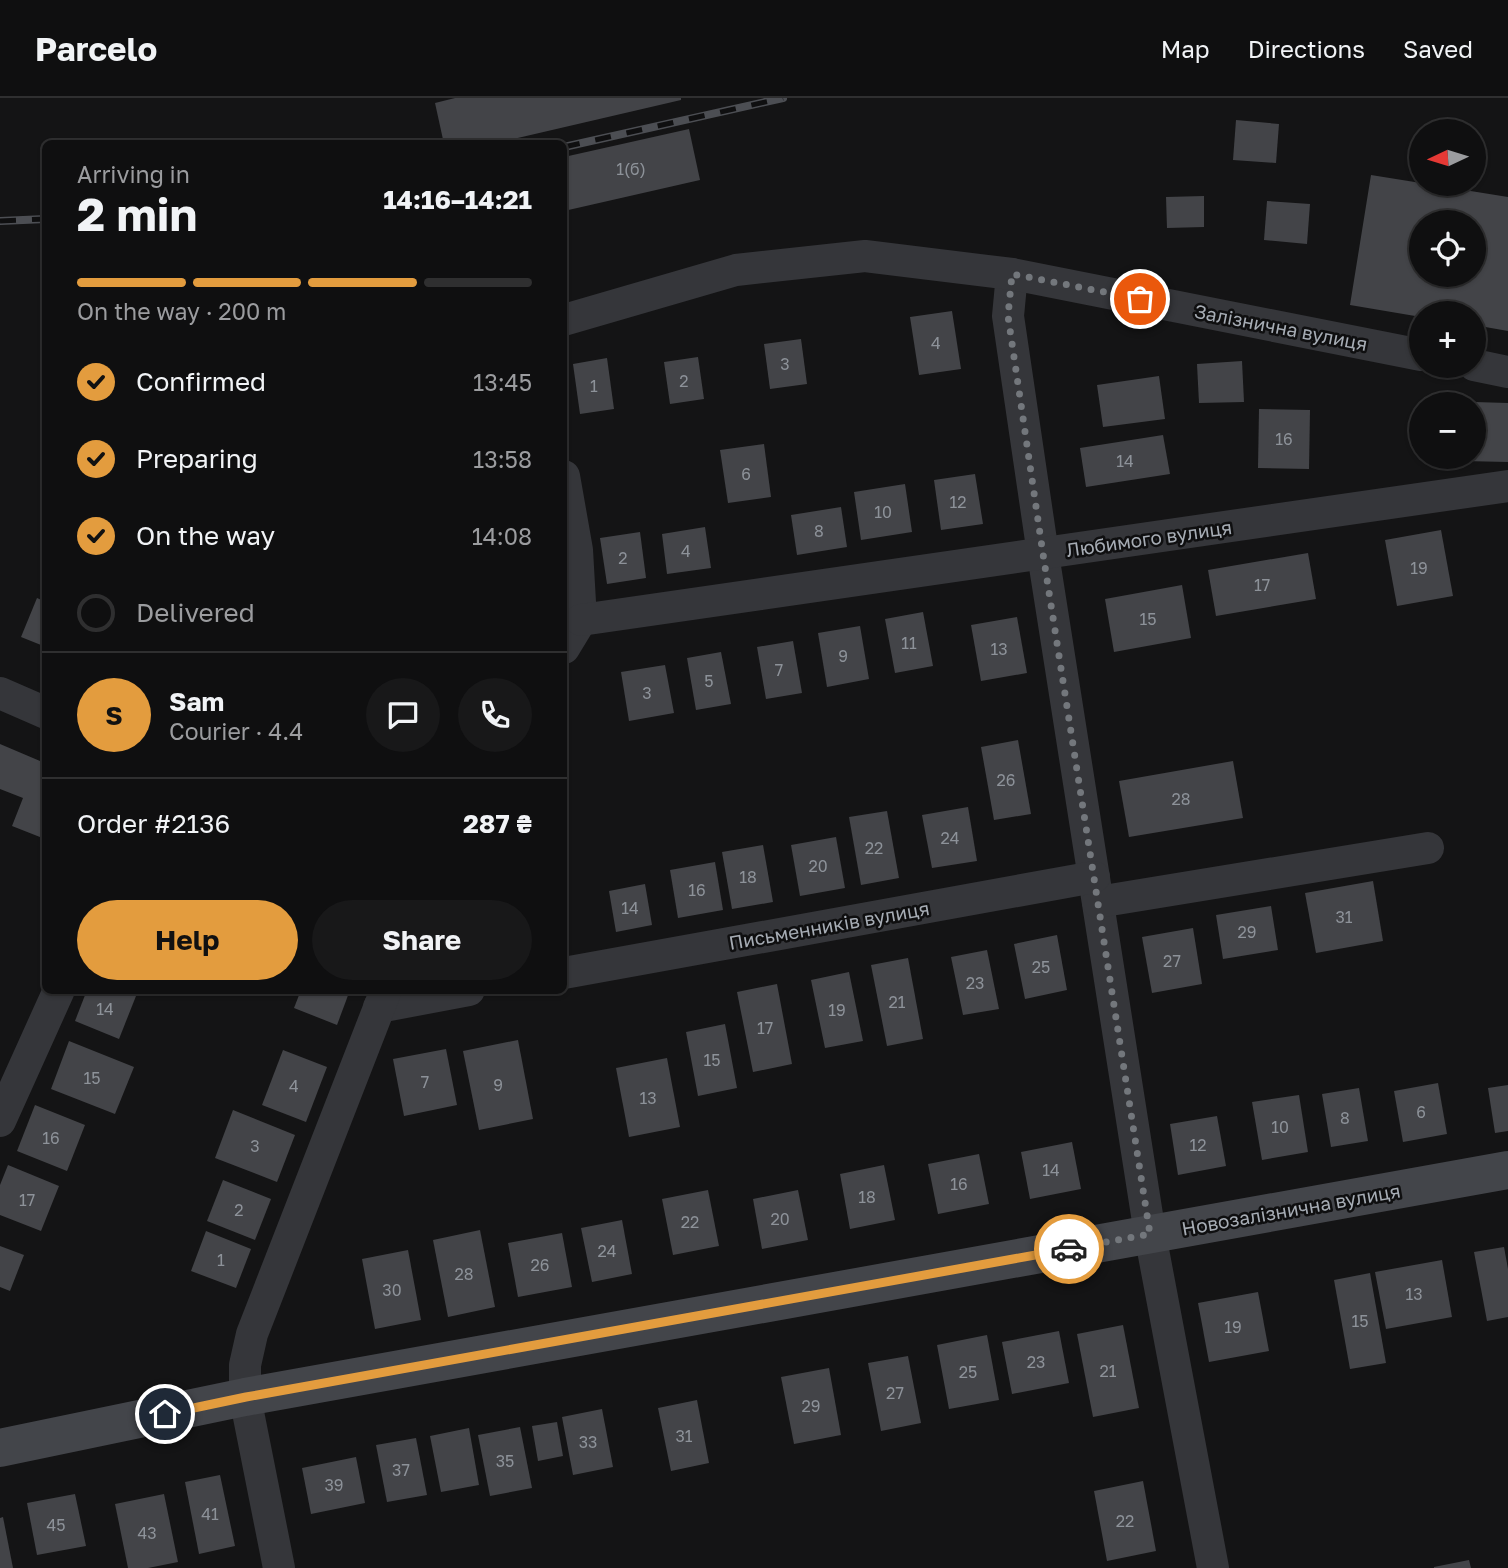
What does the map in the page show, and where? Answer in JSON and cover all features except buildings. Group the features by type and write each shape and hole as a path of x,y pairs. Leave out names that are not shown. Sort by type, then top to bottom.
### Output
{"main road":[{"name":"Новозалізнична вулиця","path":"1,1445 246,1397 1508,1170"}],"street":[{"name":"Залізнична вулиця","path":"567,319 736,270 865,256 1012,274 1409,353"},
{"path":"1012,274 1008,316 1043,554 1150,1234 1213,1568"},
{"path":"1486,367 1508,372"},
{"name":"Любимого вулиця","path":"581,620 1508,486"},
{"path":"567,493 577,551 581,620 567,643"},
{"path":"0,693 42,711"},
{"name":"Письменників вулиця","path":"567,973 1096,890 1428,848"},
{"path":"0,1121 57,994"},
{"path":"279,1568 246,1397 245,1365 252,1334 383,999 431,994"}],"railway":[{"path":"567,146 783,98"},
{"path":"0,221 42,219"}],"way so far":[{"path":"1069,1249 1150,1234 1043,554 1008,316 1009,291 1012,274 1140,299"}],"route":[{"path":"165,1414 246,1397 1069,1249"}]}
